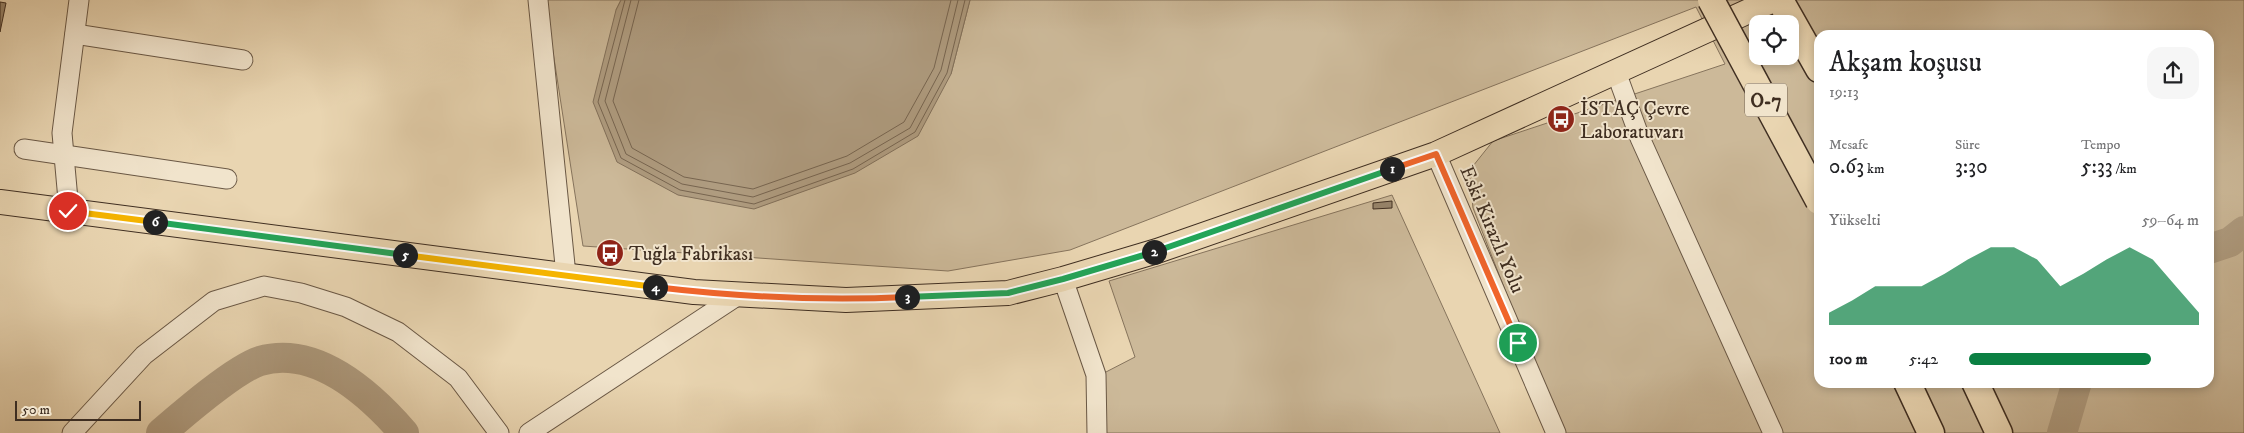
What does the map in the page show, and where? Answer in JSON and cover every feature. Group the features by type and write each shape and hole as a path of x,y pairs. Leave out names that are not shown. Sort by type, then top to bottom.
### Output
{"highway":[{"name":"O-7","path":"1711,0 1814,192"},
{"path":"1780,0 1814,60"},
{"path":"1910,388 1931,433"},
{"path":"1978,388 1999,433"}],"main road":[{"path":"0,202 694,292 846,300 1008,293 1157,251 1436,154 1773,0"}],"street":[{"path":"68,211 62,133 80,0"},
{"path":"538,0 566,275"},
{"path":"75,34 244,60"},
{"path":"1616,72 1640,138 1773,433"},
{"path":"24,150 227,179"},
{"name":"Eski Kirazlı Yolu","path":"1436,154 1556,433"},
{"path":"1063,279 1096,375 1097,433"},
{"path":"72,433 144,355 214,301 264,286 301,293 346,307 398,332 458,378 499,433"},
{"path":"529,433 740,294"}],"shaded area":[{"path":"545,0 621,0 616,10 951,74 970,0 2244,0 2244,433 1561,433 1473,208 1469,171 1493,141 1725,64 1696,7 1070,250 948,271 583,246"},
{"path":"1392,195 1500,433 1105,433 1104,373 1135,357 1109,281"}],"water":[{"path":"621,0 970,0 951,74 918,136 855,173 754,209 678,195 617,162 593,102 616,10"}],"building":[{"path":"0,2 6,3 0,32"},
{"path":"1392,201 1392,208 1373,209 1373,203"}],"waterway":[{"path":"2214,247 2230,242 2244,231"},
{"path":"161,433 209,393 237,373 260,361 281,358 301,360 321,366 340,376 375,403 404,433"},
{"path":"2062,433 2075,388"}],"place":[{"name":"İSTAÇ Çevre Laboratuvarı","path":"1561,119"},
{"name":"Tuğla Fabrikası","path":"610,253"}],"route":[{"path":"68,211 694,292 846,300 1008,293 1157,251 1436,154 1518,343"}]}
